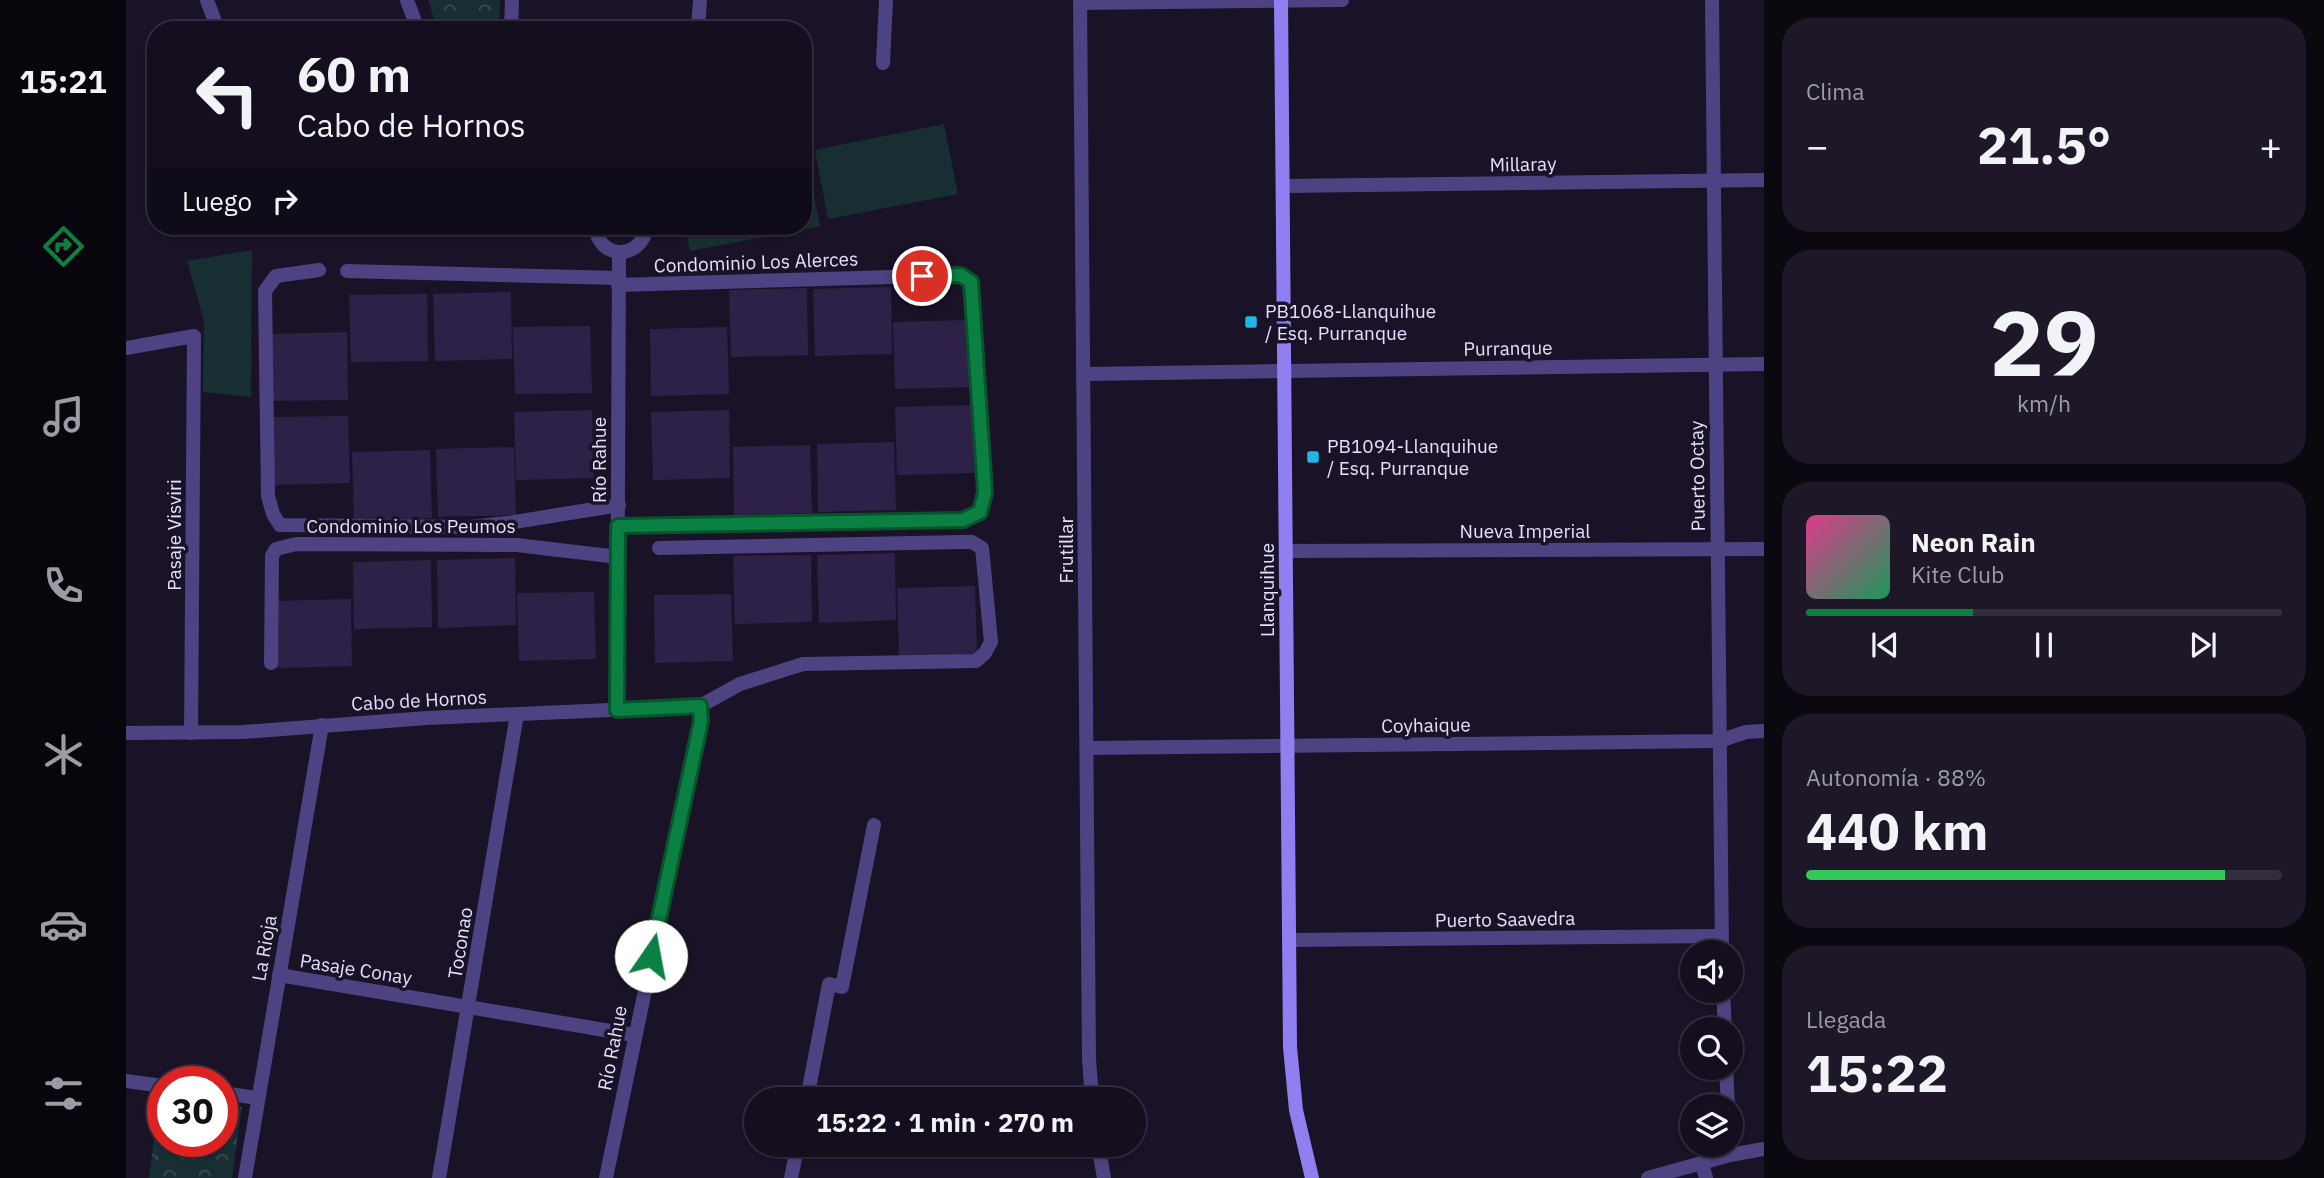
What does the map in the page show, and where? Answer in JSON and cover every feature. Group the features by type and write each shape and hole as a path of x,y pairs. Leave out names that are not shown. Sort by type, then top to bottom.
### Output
{"street":[{"path":"207,0 215,21"},
{"path":"407,0 415,21"},
{"path":"511,21 512,0"},
{"path":"699,21 700,0"},
{"path":"883,63 886,0"},
{"path":"1080,2 1342,0"},
{"name":"Puerto Octay","path":"1712,0 1721,940"},
{"name":"Llanquihue","path":"1281,1 1292,1078 1303,1146 1312,1178"},
{"name":"Frutillar","path":"1080,2 1092,1087"},
{"name":"Millaray","path":"1283,186 1764,180"},
{"path":"597,235 603,245 619,252 628,251 641,243 644,235"},
{"name":"Río Rahue","path":"617,710 619,252"},
{"path":"319,270 276,276 265,291 268,496 273,514 280,525 469,527 619,505"},
{"path":"347,271 619,281"},
{"name":"Condominio Los Alerces","path":"618,526 963,520 980,512 985,492 971,282 961,275 619,281"},
{"name":"Pasaje Visviri","path":"126,348 194,336 191,733"},
{"name":"Purranque","path":"1084,374 1764,364"},
{"path":"659,548 972,542 982,548 991,642 976,662 803,664 740,684 700,714"},
{"name":"Condominio Los Peumos","path":"271,663 272,556 276,549 296,544 517,545 618,557"},
{"name":"Nueva Imperial","path":"1286,551 1764,549"},
{"name":"Cabo de Hornos","path":"126,733 243,732 322,725 617,710 700,714"},
{"name":"Toconao","path":"439,1178 517,714"},
{"name":"Río Rahue","path":"606,1178 700,714"},
{"name":"La Rioja","path":"245,1178 322,725"},
{"name":"Coyhaique","path":"1087,748 1719,741 1746,732 1764,731"},
{"path":"809,1087 829,984 842,987 874,825"},
{"name":"Puerto Saavedra","path":"1289,940 1721,936"},
{"name":"Pasaje Conay","path":"279,975 634,1035"},
{"path":"126,1081 147,1084"},
{"path":"238,1095 258,1098"},
{"path":"1743,1150 1764,1149"},
{"path":"791,1178 795,1157"},
{"path":"1100,1157 1104,1178"},
{"path":"1648,1178 1704,1171 1721,1157"}],"green space":[{"path":"428,0 500,0 499,21 435,21"},
{"path":"944,124 958,194 828,219 815,150"},
{"path":"812,187 820,226 812,228"},
{"path":"687,235 773,235 690,251"},
{"path":"252,250 251,397 203,392 204,321 187,261"},
{"path":"238,1107 242,1107 238,1135"},
{"path":"152,1157 235,1157 232,1178 149,1178"}],"building":[{"path":"891,287 892,354 815,356 813,289"},
{"path":"807,288 808,355 731,357 729,290"},
{"path":"511,292 512,359 435,361 433,294"},
{"path":"427,294 428,361 351,362 349,295"},
{"path":"971,320 973,387 895,389 893,322"},
{"path":"590,326 592,393 515,394 513,327"},
{"path":"727,327 729,394 651,396 650,329"},
{"path":"347,332 348,400 271,401 269,334"},
{"path":"973,405 974,473 897,475 895,407"},
{"path":"592,410 594,478 516,480 514,412"},
{"path":"729,410 730,478 653,480 651,412"},
{"path":"348,416 350,483 273,485 271,417"},
{"path":"894,442 896,510 818,512 817,444"},
{"path":"810,445 812,513 734,515 733,447"},
{"path":"514,447 516,515 438,517 436,449"},
{"path":"430,450 432,518 354,520 352,452"},
{"path":"895,553 896,620 819,623 817,555"},
{"path":"811,555 812,622 735,624 733,556"},
{"path":"515,558 516,625 438,628 437,560"},
{"path":"431,560 432,627 354,629 353,562"},
{"path":"975,586 977,654 899,656 897,588"},
{"path":"594,592 596,659 519,661 517,593"},
{"path":"731,594 733,661 655,663 654,595"},
{"path":"351,599 352,666 275,668 273,601"}],"place":[{"name":"PB1068-Llanquihue / Esq. Purranque","path":"1251,322"},
{"name":"PB1094-Llanquihue / Esq. Purranque","path":"1313,457"}],"route":[{"path":"651,956 701,721 700,706 617,710 618,526 963,520 980,512 985,492 971,282 961,275 922,276"}]}
